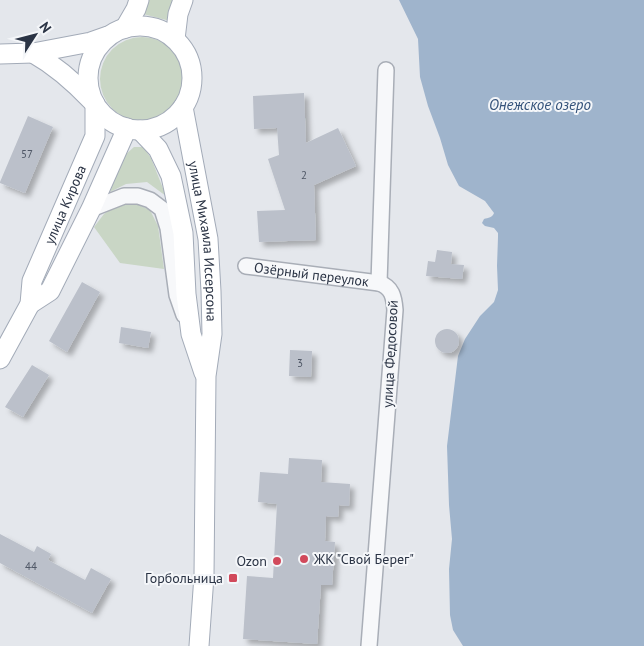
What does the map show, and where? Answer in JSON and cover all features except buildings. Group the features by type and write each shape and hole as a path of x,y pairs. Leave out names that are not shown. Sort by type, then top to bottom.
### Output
{"main road":[{"path":"95,104 89,86 89,68 96,50 116,32 136,9 139,0"},
{"path":"175,40 178,14 183,0"},
{"path":"0,54 33,53 91,42 116,32 143,26 160,30 175,40 187,55 192,74 191,86 183,108 171,119 156,127 134,129 115,123 103,115 95,104 66,75 33,53"},
{"name":"улица Кирова","path":"0,359 30,304 32,280 95,136 95,104"},
{"name":"улица Михаила Иссерсона","path":"183,108 208,239 212,334 206,376 204,576 199,646"},
{"name":"улица Кирова","path":"30,304 50,291 134,129"},
{"name":"улица Михаила Иссерсона","path":"134,129 158,149 171,176 183,233 186,294 191,334 206,376"}],"street":[{"name":"улица Федосовой","path":"369,646 395,310 393,294 385,285 379,283 386,70"},
{"path":"91,209 124,196 138,196 150,200 162,209 168,228 176,296 191,334"},
{"name":"Озёрный переулок","path":"246,266 379,283"}],"green space":[{"path":"147,0 175,0 170,21 143,14"},
{"path":"142,37 158,40 172,49 181,63 184,79 181,95 172,109 158,118 142,121 126,118 112,109 103,95 100,79 103,63 112,49 126,40"},
{"path":"134,147 143,147 151,158 166,196 147,182 126,184 110,192 124,156"},
{"path":"134,203 150,210 158,226 164,269 120,263 94,227 104,214 118,204"}],"water":[{"name":"Онежское озеро","path":"399,0 644,0 644,646 463,646 453,630 450,615 449,569 452,539 447,446 458,356 465,339 480,316 494,302 498,290 498,233 494,228 485,226 482,223 484,219 494,213 485,201 459,186 448,165 420,77 418,39"}],"place":[{"name":"ЖК \"Свой Берег\"","path":"304,559"},
{"name":"Ozon","path":"277,561"},
{"name":"Горбольница","path":"233,578"}]}
